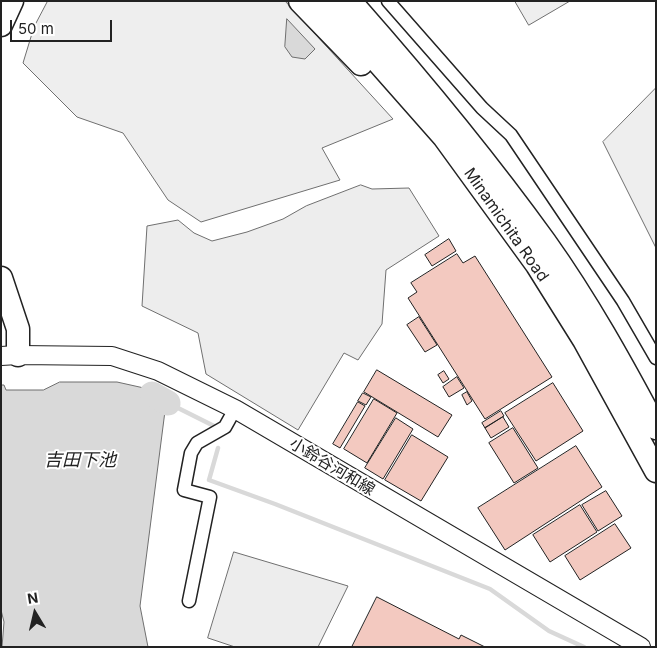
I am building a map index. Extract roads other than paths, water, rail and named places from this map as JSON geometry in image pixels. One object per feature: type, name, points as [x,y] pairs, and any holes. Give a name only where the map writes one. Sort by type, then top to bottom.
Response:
[{"type":"highway","points":[[1,25],[12,1]]},
{"type":"highway","points":[[300,1],[426,134],[444,137]]},
{"type":"highway","name":"Minamichita Road","points":[[324,1],[444,137],[537,265],[588,348],[656,471]]},
{"type":"highway","name":"Minamichita Road","points":[[350,1],[497,178],[546,244],[621,363],[656,428]]},
{"type":"highway","points":[[1,278],[18,329],[10,356]]},
{"type":"highway","points":[[1,321],[10,356]]},
{"type":"main road","name":"小鈴谷河和線","points":[[10,356],[112,356],[158,371],[236,409],[641,647]]},
{"type":"street","points":[[388,1],[482,108],[511,134],[623,301],[656,358]]},
{"type":"street","points":[[189,601],[210,497],[184,490],[191,452],[197,443],[225,427],[236,409]]},
{"type":"water","points":[[287,19],[315,49],[305,59],[292,57],[285,47]]},
{"type":"water","name":"吉田下池","points":[[60,382],[117,382],[153,390],[150,398],[165,411],[140,606],[148,647],[2,647],[4,622],[1,610],[1,385],[4,385],[6,390],[43,390]]},
{"type":"waterway","points":[[152,394],[168,403]]},
{"type":"waterway","points":[[168,403],[214,426]]},
{"type":"waterway","points":[[218,448],[209,480],[490,589],[549,631],[584,647]]}]
